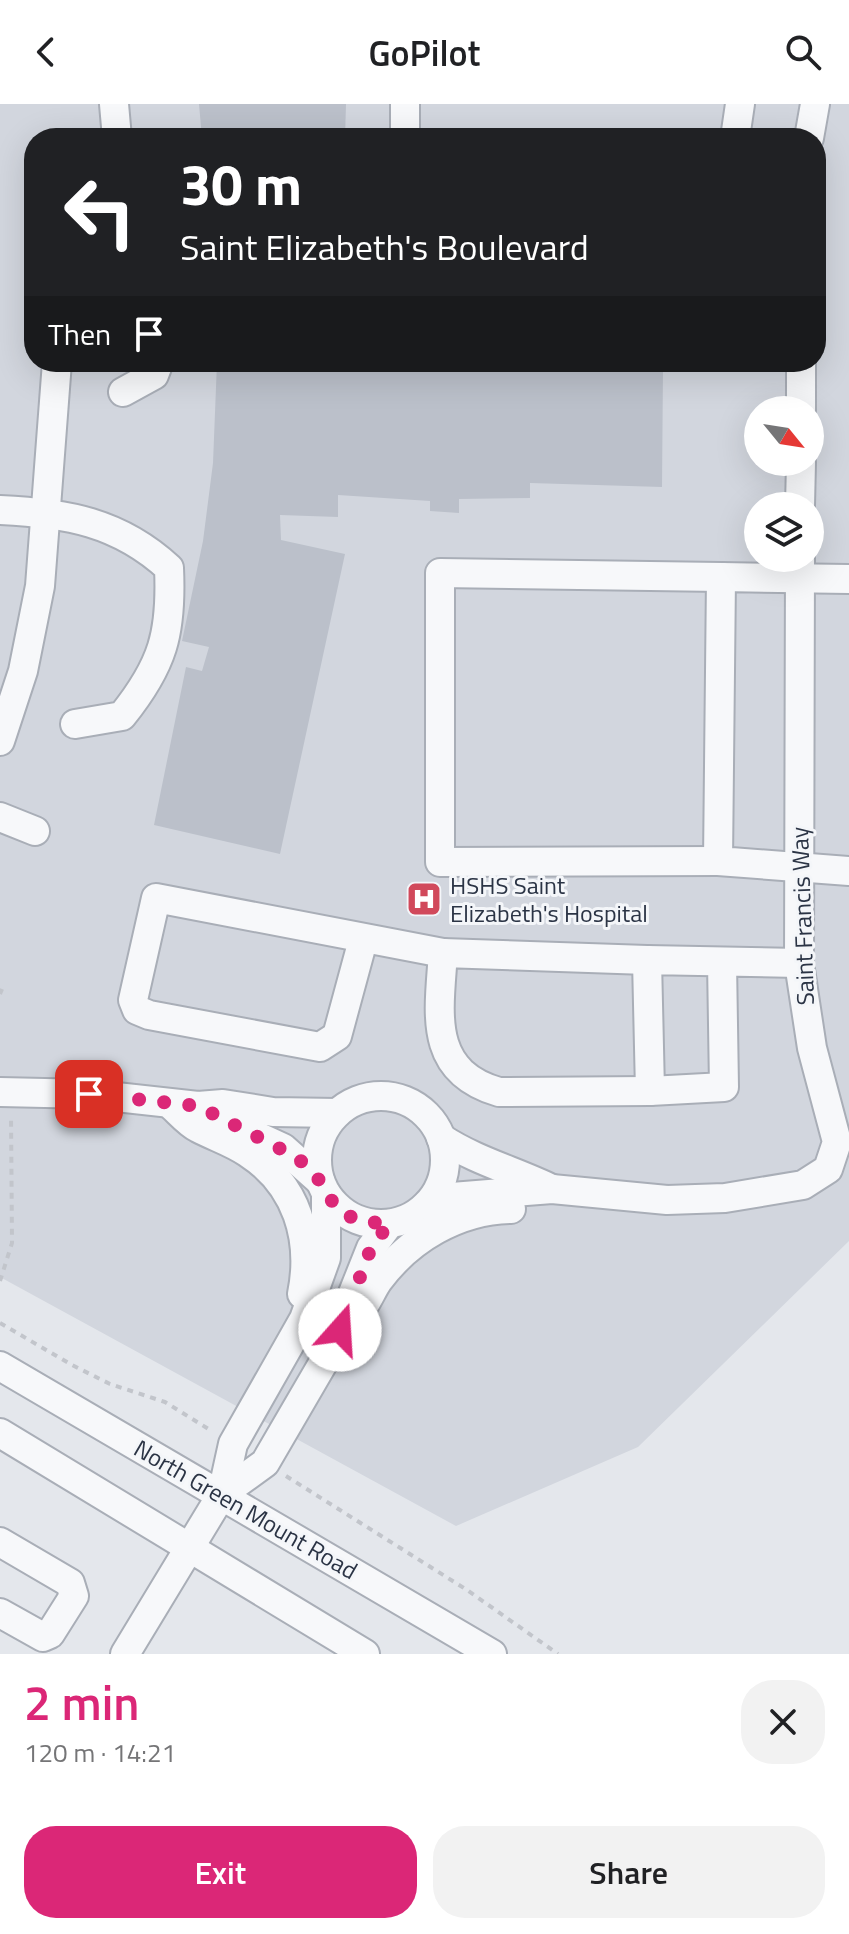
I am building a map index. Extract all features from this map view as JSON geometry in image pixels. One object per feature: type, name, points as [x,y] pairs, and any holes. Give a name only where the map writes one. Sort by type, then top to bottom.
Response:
[{"type":"street","points":[[114,104],[116,128]]},
{"type":"street","points":[[405,104],[405,128]]},
{"type":"street","points":[[736,128],[740,104]]},
{"type":"street","points":[[811,128],[815,104]]},
{"type":"street","points":[[0,741],[23,671],[40,586],[56,372]]},
{"type":"street","points":[[123,392],[155,372]]},
{"type":"street","points":[[801,372],[801,396]]},
{"type":"street","points":[[0,510],[44,512],[116,529],[146,546],[169,568],[171,610],[166,643],[148,684],[122,716],[75,724]]},
{"type":"street","points":[[765,572],[721,577],[440,573],[440,862],[718,861],[849,871]]},
{"type":"street","name":"Saint Francis Way","points":[[427,1205],[452,1197],[552,1189],[667,1200],[725,1198],[803,1185],[828,1169],[837,1142],[812,1048],[799,963],[800,572]]},
{"type":"street","points":[[818,572],[849,579]]},
{"type":"street","points":[[718,861],[721,577]]},
{"type":"street","points":[[0,817],[35,831]]},
{"type":"street","points":[[363,940],[337,1036],[320,1047],[149,1015],[137,1010],[133,1000],[156,898],[443,953],[799,963]]},
{"type":"street","points":[[443,953],[439,1018],[444,1050],[477,1086],[499,1092],[724,1087],[722,962]]},
{"type":"street","points":[[647,960],[650,1091]]},
{"type":"street","points":[[6,1092],[89,1094],[170,1104],[223,1104],[273,1112],[337,1113]]},
{"type":"street","points":[[125,1654],[222,1494],[233,1444],[304,1319],[326,1258],[323,1187],[317,1151],[321,1136],[337,1113],[361,1098],[389,1096],[403,1099],[426,1114],[441,1138],[445,1166],[442,1181],[427,1205],[416,1214],[389,1224],[360,1221],[347,1215],[323,1187],[283,1148],[198,1106]]},
{"type":"street","points":[[170,1104],[196,1127],[221,1137],[269,1168],[285,1188],[300,1217],[306,1248],[302,1293],[304,1319]]},
{"type":"street","name":"Saint Francis Way","points":[[441,1138],[490,1164],[520,1173],[552,1189]]},
{"type":"street","name":"Saint Francis Way","points":[[340,1330],[363,1308],[398,1258],[422,1238],[475,1214],[502,1209],[555,1209],[591,1194]]},
{"type":"street","points":[[222,1494],[265,1463],[340,1330],[371,1248],[389,1224]]},
{"type":"street","name":"North Green Mount Road","points":[[0,1366],[492,1654]]},
{"type":"street","points":[[0,1433],[365,1654]]},
{"type":"street","points":[[0,1542],[70,1583],[74,1596],[50,1634],[43,1637],[0,1613]]},
{"type":"path","points":[[0,1281],[12,1243],[6,1092]]},
{"type":"shaded area","name":"HSHS Saint Elizabeth's Hospital","points":[[0,104],[849,104],[849,1241],[638,1447],[456,1526],[0,1277]]},
{"type":"building","points":[[199,104],[346,104],[345,128],[201,128]]},
{"type":"building","points":[[217,372],[663,372],[662,487],[530,483],[530,498],[459,499],[459,513],[430,511],[430,501],[338,495],[338,517],[280,515],[281,540],[345,554],[280,854],[154,825],[186,667],[202,671],[209,647],[182,641],[203,541],[213,463]]},
{"type":"place","name":"HSHS Saint Elizabeth's Hospital","points":[[424,899]]},
{"type":"route","points":[[89,1094],[198,1106],[263,1137],[298,1158],[320,1181],[335,1206],[347,1215],[374,1224],[389,1224],[371,1248],[340,1330]]}]
